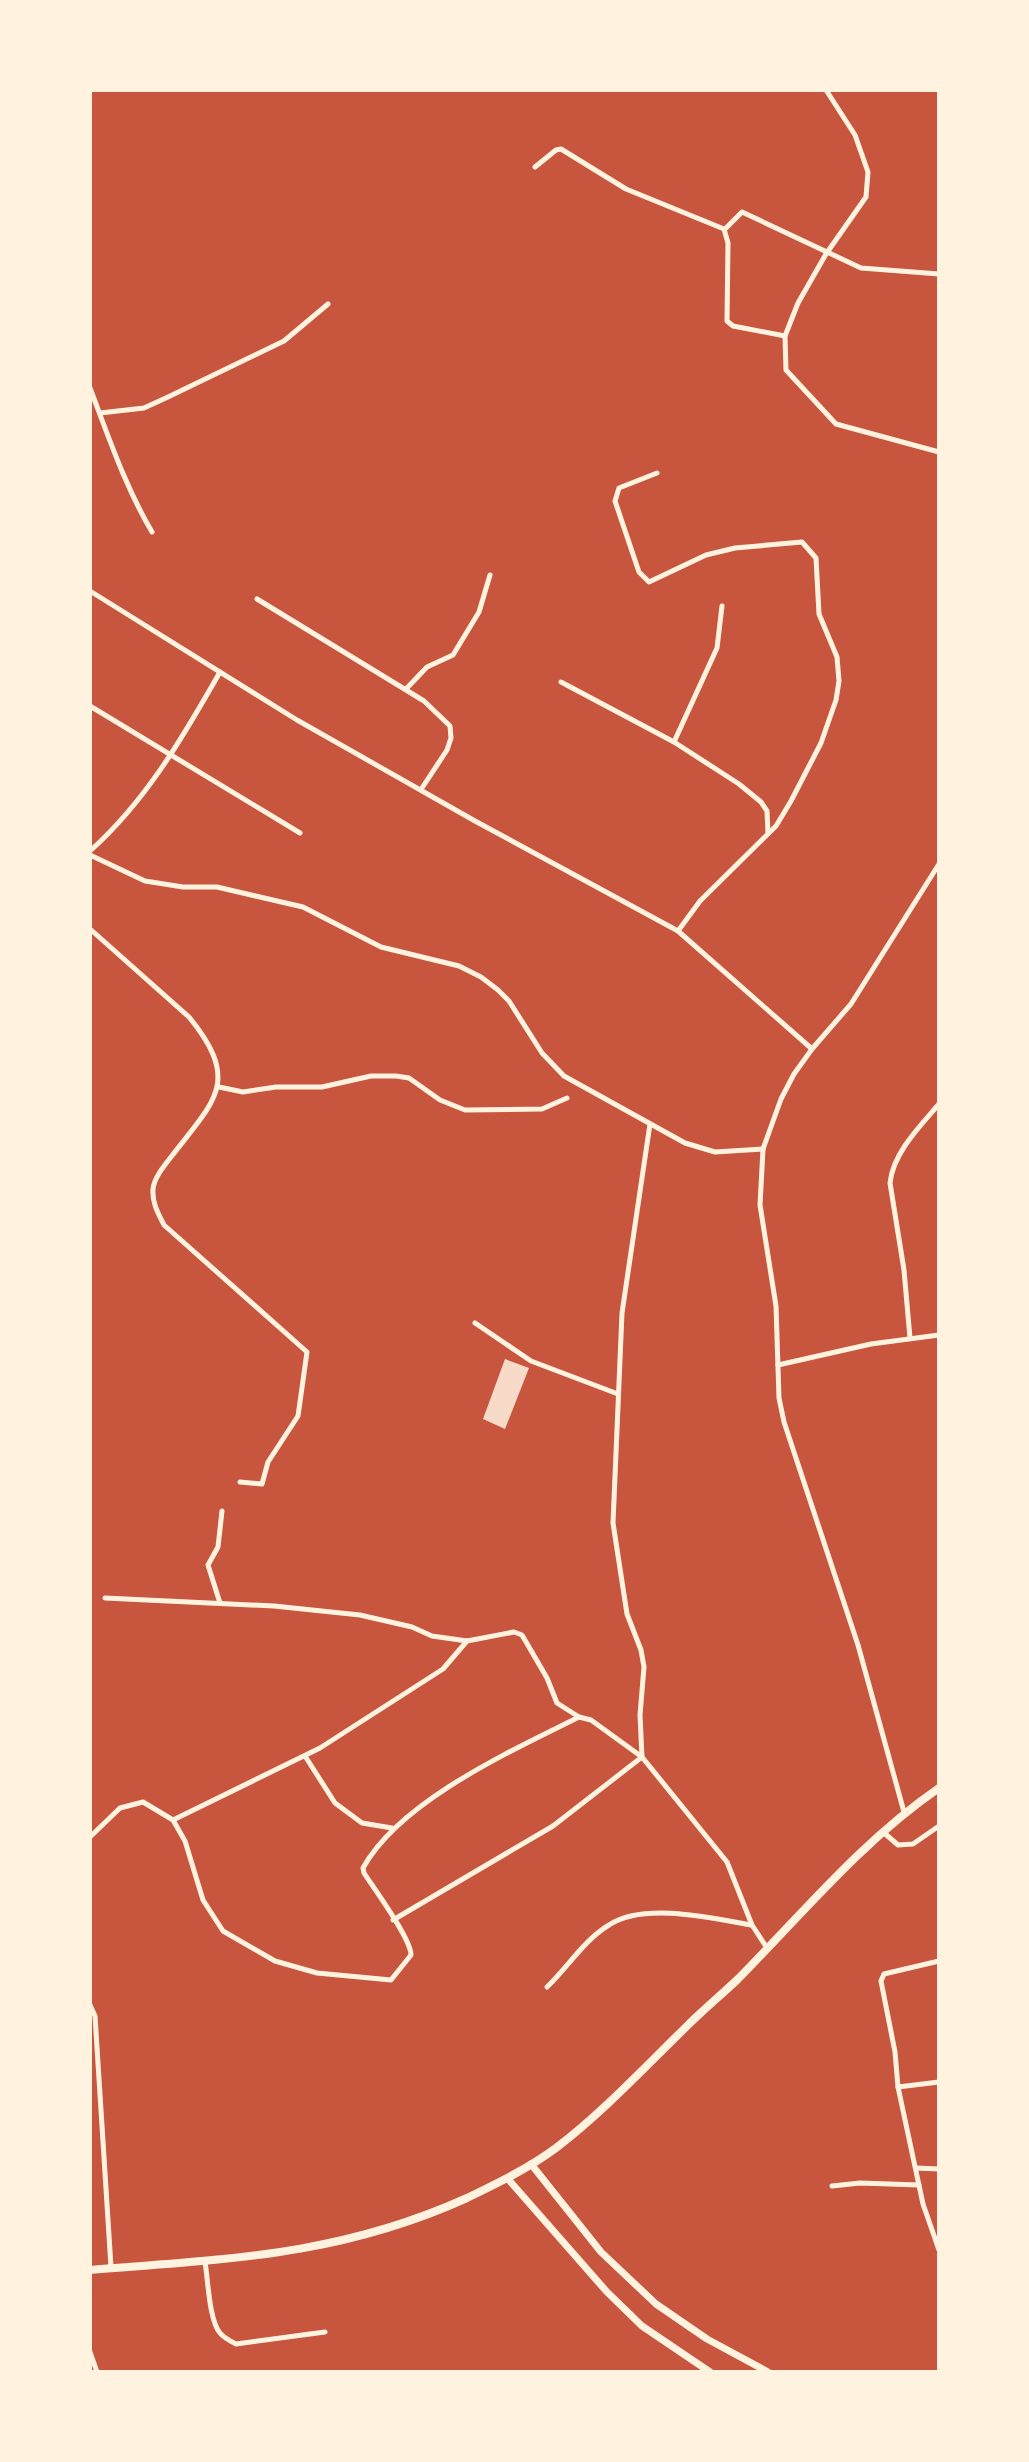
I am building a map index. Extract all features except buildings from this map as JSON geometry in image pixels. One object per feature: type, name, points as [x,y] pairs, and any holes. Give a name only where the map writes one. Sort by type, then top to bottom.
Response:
[{"type":"highway","points":[[90,2270],[290,2252],[350,2240],[433,2215],[508,2179],[556,2148],[611,2101],[767,1948],[823,1888],[904,1812],[939,1788]]},
{"type":"main road","points":[[531,2164],[601,2252],[656,2304],[707,2339],[768,2372]]},
{"type":"main road","points":[[508,2179],[607,2292],[642,2326],[710,2372]]},
{"type":"street","points":[[826,90],[855,135],[868,172],[866,197],[826,254],[798,303],[785,336],[786,370],[836,424],[939,452]]},
{"type":"street","points":[[535,167],[561,149],[626,189],[724,229]]},
{"type":"street","points":[[724,229],[742,212],[861,268],[939,274]]},
{"type":"street","points":[[724,229],[728,243],[727,321],[733,326],[785,336]]},
{"type":"street","points":[[100,413],[144,408],[168,397],[284,341],[328,304]]},
{"type":"street","points":[[90,388],[116,461],[152,532]]},
{"type":"street","points":[[657,473],[619,488],[615,501],[639,572],[649,582],[706,555],[735,548],[802,542],[816,558],[819,614],[837,657],[839,681],[821,743],[791,801],[768,835],[700,901],[678,931]]},
{"type":"street","points":[[406,689],[427,667],[453,655],[479,612],[490,575]]},
{"type":"street","points":[[90,591],[297,720],[678,931],[812,1049]]},
{"type":"street","points":[[257,599],[406,689],[424,701],[450,726],[451,738],[447,750],[422,789]]},
{"type":"street","points":[[674,742],[717,648],[722,606]]},
{"type":"street","points":[[220,672],[171,757],[120,824],[90,853],[145,881],[183,887],[217,887],[303,907],[381,947],[459,966],[481,977],[503,995],[542,1053],[564,1076],[685,1143],[715,1152],[763,1149]]},
{"type":"street","points":[[561,682],[674,742],[739,784],[767,811],[768,835]]},
{"type":"street","points":[[90,706],[300,833]]},
{"type":"street","points":[[904,1812],[858,1645],[788,1441],[779,1398],[776,1306],[760,1205],[763,1149],[781,1099],[812,1049],[851,1004],[939,864]]},
{"type":"street","points":[[90,929],[180,1008],[201,1032],[217,1063],[219,1087],[213,1102],[153,1185],[154,1203],[164,1225],[307,1352],[298,1416],[268,1462],[262,1484],[240,1482]]},
{"type":"street","points":[[219,1087],[243,1092],[276,1087],[322,1087],[371,1076],[396,1076],[409,1078],[440,1100],[465,1110],[542,1109],[567,1098]]},
{"type":"street","points":[[910,1338],[891,1173],[939,1104]]},
{"type":"street","points":[[642,1757],[640,1715],[644,1667],[627,1614],[613,1523],[622,1313],[650,1124]]},
{"type":"street","points":[[475,1323],[531,1361],[618,1394]]},
{"type":"street","points":[[778,1365],[939,1335]]},
{"type":"street","points":[[220,1603],[208,1565],[218,1547],[222,1511]]},
{"type":"street","points":[[105,1598],[220,1603],[360,1615],[412,1627],[432,1636],[467,1641],[514,1632],[522,1635],[547,1678],[557,1703],[579,1717],[591,1720],[642,1757],[727,1862],[752,1925],[767,1948]]},
{"type":"street","points":[[173,1820],[344,1734],[443,1669],[467,1641]]},
{"type":"street","points":[[90,1837],[120,1808],[143,1802],[173,1820],[185,1841],[203,1900],[223,1931],[275,1961],[317,1973],[391,1980],[411,1955],[411,1950],[363,1868],[392,1828],[457,1781],[579,1717]]},
{"type":"street","points":[[305,1756],[335,1803],[362,1823],[392,1828]]},
{"type":"street","points":[[393,1920],[553,1826],[642,1757]]},
{"type":"street","points":[[883,1831],[898,1845],[913,1844],[939,1826]]},
{"type":"street","points":[[547,1987],[589,1940],[610,1924],[634,1915],[689,1915],[752,1925]]},
{"type":"street","points":[[939,1961],[893,1970],[884,1974],[881,1981],[895,2052],[898,2087],[919,2185],[939,2250]]},
{"type":"street","points":[[90,2005],[95,2016],[102,2095],[111,2268]]},
{"type":"street","points":[[898,2087],[939,2082]]},
{"type":"street","points":[[916,2168],[939,2169]]},
{"type":"street","points":[[832,2186],[860,2183],[919,2185]]},
{"type":"street","points":[[205,2261],[214,2321],[218,2331],[228,2340],[236,2344],[325,2332]]},
{"type":"street","points":[[90,2352],[97,2372]]}]
